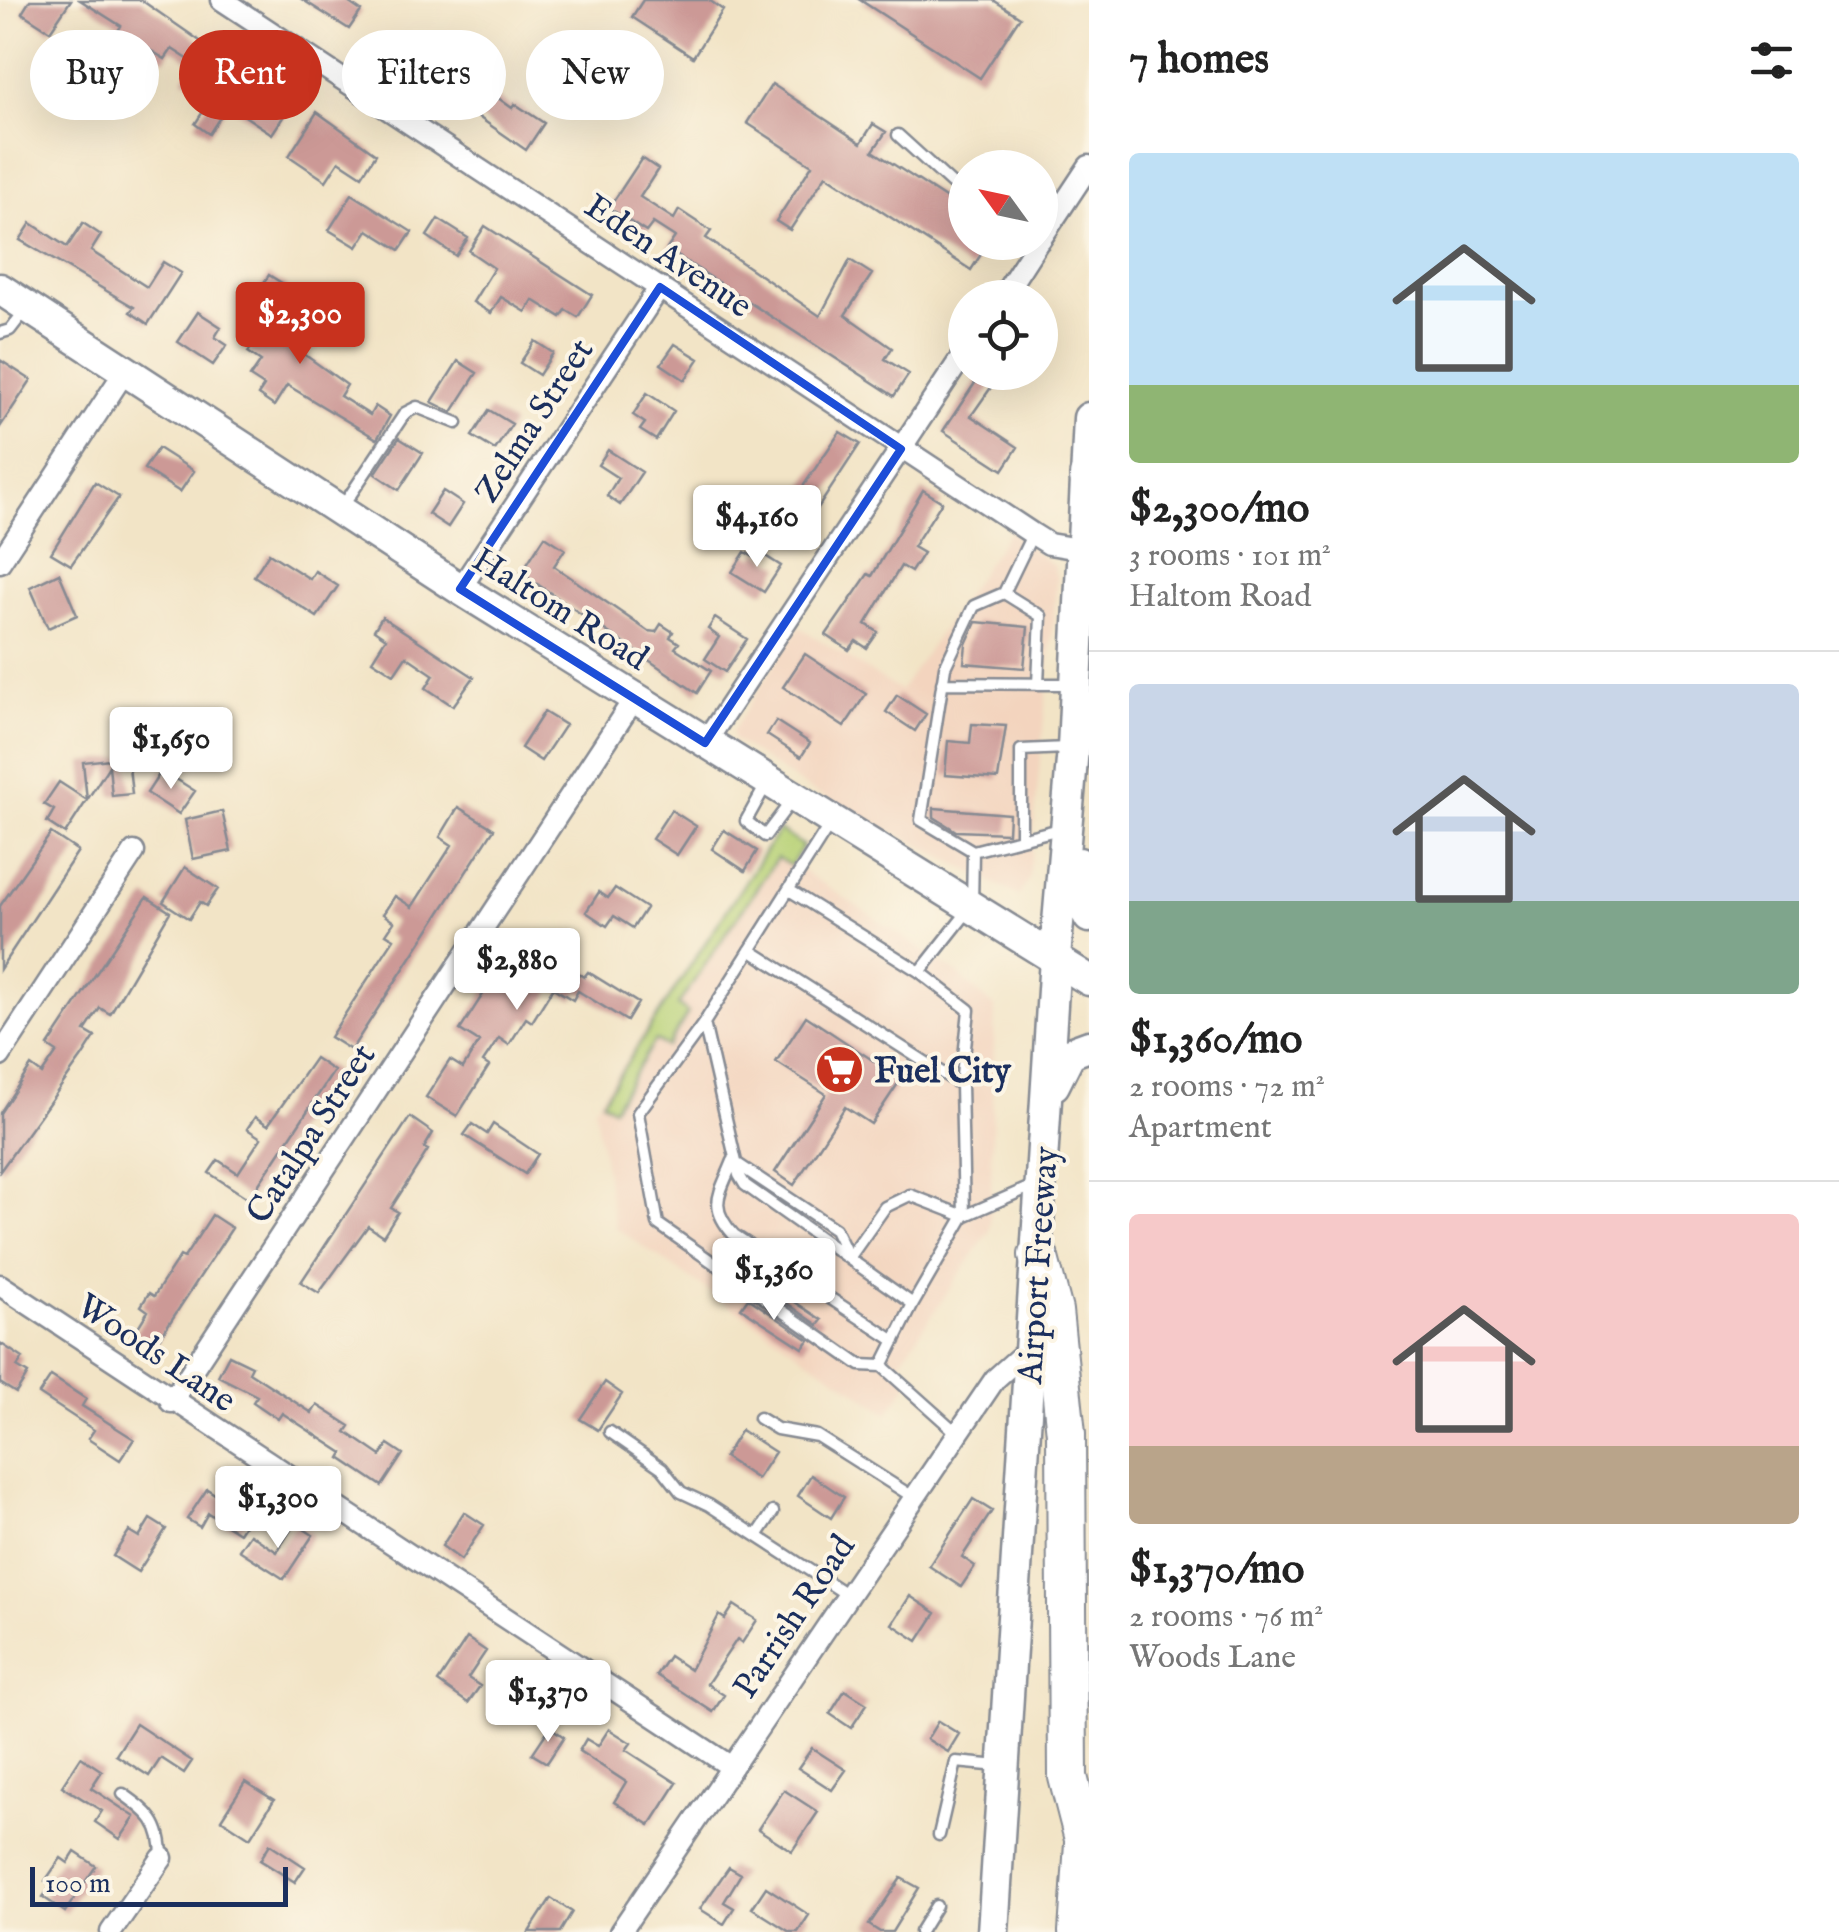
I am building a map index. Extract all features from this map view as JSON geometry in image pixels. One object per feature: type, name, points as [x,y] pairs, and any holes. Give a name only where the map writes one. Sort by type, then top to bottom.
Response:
[{"type":"highway","points":[[1038,1255],[1053,1311],[1066,1434],[1068,1777],[1084,1840]]},
{"type":"highway","points":[[1078,1932],[1089,1751]]},
{"type":"main road","name":"Haltom Road","points":[[0,289],[460,589],[1089,980]]},
{"type":"main road","name":"Airport Freeway","points":[[994,1932],[1055,958],[1073,748],[1089,418]]},
{"type":"main road","points":[[1068,827],[1080,856],[1078,887],[1089,917]]},
{"type":"main road","points":[[1047,1112],[1064,1062],[1078,1048],[1089,1046]]},
{"type":"street","name":"Eden Avenue","points":[[222,0],[1033,534],[1049,544],[1085,550]]},
{"type":"street","points":[[1058,211],[1089,166]]},
{"type":"street","name":"Zelma Street","points":[[460,589],[660,287]]},
{"type":"street","points":[[0,562],[125,371]]},
{"type":"street","points":[[704,743],[948,378]]},
{"type":"street","name":"Catalpa Street","points":[[171,1402],[634,698]]},
{"type":"street","points":[[0,1056],[134,852]]},
{"type":"street","name":"Woods Lane","points":[[0,1285],[171,1402],[730,1766]]},
{"type":"street","name":"Parrish Road","points":[[620,1932],[957,1433],[995,1379],[1032,1346]]},
{"type":"street","points":[[111,1932],[162,1858]]},
{"type":"lane","points":[[898,135],[948,181]]},
{"type":"lane","points":[[1058,198],[1066,201]]},
{"type":"lane","points":[[0,334],[10,330],[28,307]]},
{"type":"lane","points":[[340,511],[405,413],[417,407],[457,422]]},
{"type":"lane","points":[[1033,534],[1004,593],[974,606],[945,667],[921,820],[973,851],[1068,827]]},
{"type":"lane","points":[[1004,593],[1041,616],[1038,684]]},
{"type":"lane","points":[[942,683],[1077,684]]},
{"type":"lane","points":[[1021,839],[1021,750],[1073,748]]},
{"type":"lane","points":[[831,823],[704,1024],[638,1112],[658,1224],[860,1365],[882,1366],[957,1433]]},
{"type":"lane","points":[[920,972],[972,906],[973,851]]},
{"type":"lane","points":[[789,890],[920,972],[969,1010],[961,1085],[964,1216],[882,1366]]},
{"type":"lane","points":[[750,950],[961,1085]]},
{"type":"lane","points":[[704,1024],[733,1161],[745,1185],[914,1304]]},
{"type":"lane","points":[[733,1161],[716,1206],[726,1227],[894,1341]]},
{"type":"lane","points":[[849,1258],[885,1207],[910,1195],[964,1216],[1043,1181]]},
{"type":"lane","points":[[759,1418],[777,1429],[818,1436],[913,1497]]},
{"type":"lane","points":[[610,1432],[662,1468],[681,1492],[846,1594]]},
{"type":"lane","points":[[757,1536],[772,1512]]},
{"type":"lane","points":[[939,1835],[956,1762],[1004,1767]]},
{"type":"lane","points":[[123,1794],[152,1814],[162,1833],[162,1858]]},
{"type":"lane","points":[[920,1932],[936,1906]]},
{"type":"highlighted area","points":[[660,287],[901,449],[705,743],[460,589]]},
{"type":"shaded area","points":[[1009,531],[1054,566],[1057,579],[1029,879],[1019,896],[807,788],[734,740],[732,732],[799,627],[900,691]]},
{"type":"shaded area","points":[[768,847],[957,973],[995,1008],[990,1230],[898,1365],[913,1376],[888,1413],[616,1228],[594,1108]]},
{"type":"green space","points":[[779,830],[803,846],[791,866],[777,858],[678,1005],[688,1013],[667,1047],[655,1040],[613,1108],[602,1101]]},
{"type":"building","points":[[30,0],[71,0],[51,30],[22,13]]},
{"type":"building","points":[[80,0],[141,0],[184,30],[179,30],[179,53],[172,49],[165,59],[159,55],[159,30],[119,30],[121,26]]},
{"type":"building","points":[[303,0],[345,0],[361,11],[349,29]]},
{"type":"building","points":[[643,0],[709,0],[723,10],[693,57],[664,38],[664,30],[652,30],[632,17]]},
{"type":"building","points":[[860,0],[993,0],[1020,17],[980,78]]},
{"type":"building","points":[[772,84],[861,143],[873,124],[886,132],[873,151],[948,200],[948,255],[826,175],[790,230],[776,221],[812,165],[747,123]]},
{"type":"building","points":[[506,104],[512,108],[515,104],[526,111],[526,120],[544,123],[526,150],[483,120],[506,120]]},
{"type":"building","points":[[322,116],[376,154],[362,176],[339,161],[326,181],[289,156],[312,120],[322,120]]},
{"type":"building","points":[[198,120],[218,120],[209,134],[195,124]]},
{"type":"building","points":[[251,120],[281,120],[272,134]]},
{"type":"building","points":[[642,158],[658,169],[640,197],[674,219],[679,210],[711,231],[706,238],[820,316],[850,260],[872,274],[845,315],[892,348],[885,359],[909,374],[894,396],[667,249],[675,237],[653,223],[646,232],[609,208]]},
{"type":"building","points":[[352,194],[412,232],[400,250],[368,230],[357,247],[329,230]]},
{"type":"building","points":[[438,219],[468,238],[456,256],[427,236]]},
{"type":"building","points":[[31,223],[67,247],[83,223],[101,235],[91,251],[147,287],[163,262],[181,273],[148,324],[130,312],[134,307],[20,240]]},
{"type":"building","points":[[485,226],[592,295],[578,317],[566,310],[561,317],[533,300],[526,312],[501,297],[491,313],[473,302],[494,268],[469,251]]},
{"type":"building","points":[[956,260],[977,260],[971,270]]},
{"type":"building","points":[[269,275],[288,287],[278,303],[295,314],[280,337],[347,385],[340,396],[370,415],[375,406],[390,416],[377,439],[287,385],[274,406],[258,395],[264,386],[250,377],[261,361],[248,352],[273,316],[251,302]]},
{"type":"building","points":[[198,312],[221,327],[215,337],[227,345],[213,365],[178,342]]},
{"type":"building","points":[[535,341],[553,353],[539,375],[520,363]]},
{"type":"building","points":[[675,344],[699,359],[685,380],[661,364]]},
{"type":"building","points":[[0,360],[31,380],[0,427]]},
{"type":"building","points":[[458,361],[477,373],[452,412],[432,402]]},
{"type":"building","points":[[970,390],[989,390],[971,416],[1018,447],[1003,470],[943,431]]},
{"type":"building","points":[[647,393],[674,411],[656,440],[640,430],[645,423],[633,415]]},
{"type":"building","points":[[489,410],[512,424],[495,450],[472,436]]},
{"type":"building","points":[[840,432],[860,444],[812,517],[791,504]]},
{"type":"building","points":[[399,438],[423,453],[399,490],[375,474]]},
{"type":"building","points":[[158,448],[194,471],[180,492],[144,469]]},
{"type":"building","points":[[608,450],[642,472],[620,505],[607,496],[618,478],[598,465]]},
{"type":"building","points":[[95,482],[119,497],[71,565],[51,553]]},
{"type":"building","points":[[923,490],[942,502],[913,547],[923,553],[911,572],[901,566],[866,624],[878,632],[867,648],[856,641],[849,650],[826,635],[868,574],[872,576]]},
{"type":"building","points":[[443,491],[463,504],[448,527],[428,514]]},
{"type":"building","points":[[545,536],[565,549],[554,566],[648,631],[656,632],[661,624],[673,632],[670,637],[679,643],[675,648],[711,671],[697,693],[521,573]]},
{"type":"building","points":[[745,552],[755,558],[759,552],[781,566],[764,592],[732,572]]},
{"type":"building","points":[[269,553],[310,579],[315,571],[338,586],[317,617],[254,576]]},
{"type":"building","points":[[59,573],[77,615],[48,628],[30,587]]},
{"type":"building","points":[[382,617],[474,677],[453,706],[426,688],[434,675],[406,656],[394,674],[372,660],[386,638],[374,630]]},
{"type":"building","points":[[715,618],[747,639],[725,672],[705,659],[719,637],[708,629]]},
{"type":"building","points":[[976,622],[1028,627],[1024,668],[964,663],[966,644]]},
{"type":"building","points":[[805,654],[866,694],[844,727],[783,687]]},
{"type":"building","points":[[897,695],[926,714],[915,731],[886,712]]},
{"type":"building","points":[[544,712],[565,725],[541,761],[521,748]]},
{"type":"building","points":[[776,721],[810,743],[801,757],[767,735]]},
{"type":"building","points":[[972,724],[1006,726],[998,779],[945,775],[948,741],[970,743]]},
{"type":"building","points":[[128,757],[132,794],[112,796],[109,766],[87,800],[83,762]]},
{"type":"building","points":[[162,770],[195,791],[179,814],[147,793]]},
{"type":"building","points":[[59,782],[87,800],[65,834],[47,822],[54,810],[44,804]]},
{"type":"building","points":[[458,807],[494,829],[351,1050],[330,1037],[394,939],[386,934],[394,922],[383,914],[395,896],[412,907],[452,845],[440,837]]},
{"type":"building","points":[[934,808],[1009,814],[1008,833],[956,831],[934,817]]},
{"type":"building","points":[[671,810],[696,826],[677,855],[652,839]]},
{"type":"building","points":[[222,811],[231,851],[193,859],[185,820]]},
{"type":"building","points":[[724,830],[757,851],[745,871],[712,849]]},
{"type":"building","points":[[51,833],[78,851],[0,969],[0,906]]},
{"type":"building","points":[[185,867],[218,889],[206,906],[200,902],[189,919],[163,902]]},
{"type":"building","points":[[615,888],[646,908],[633,928],[614,916],[607,926],[586,912],[599,892],[608,898]]},
{"type":"building","points":[[147,897],[170,912],[110,1014],[100,1008],[85,1031],[95,1037],[82,1057],[0,1171],[0,1113],[31,1066],[42,1074],[57,1052],[48,1046]]},
{"type":"building","points":[[520,937],[584,977],[588,972],[638,1003],[627,1021],[578,991],[573,1000],[553,988],[532,1022],[526,1018],[509,1045],[499,1038],[483,1062],[489,1066],[457,1116],[426,1097],[450,1060],[463,1068],[479,1042],[460,1030]]},
{"type":"building","name":"Fuel City","points":[[806,1016],[901,1079],[871,1124],[845,1107],[794,1185],[775,1172],[826,1094],[776,1062]]},
{"type":"building","points":[[315,1058],[334,1071],[249,1199],[209,1173],[218,1160],[238,1173],[261,1138],[247,1129],[255,1117],[268,1125]]},
{"type":"building","points":[[410,1117],[433,1133],[424,1148],[428,1150],[391,1208],[398,1212],[383,1236],[368,1226],[319,1293],[301,1282]]},
{"type":"building","points":[[472,1124],[487,1134],[493,1124],[538,1154],[525,1174],[464,1135]]},
{"type":"building","points":[[212,1215],[232,1228],[155,1345],[135,1332],[148,1311],[141,1306],[149,1293],[154,1296],[180,1256],[184,1258]]},
{"type":"building","points":[[733,1261],[822,1320],[818,1325],[731,1264]]},
{"type":"building","points":[[748,1298],[809,1340],[803,1348],[741,1308]]},
{"type":"building","points":[[0,1343],[23,1358],[17,1367],[28,1374],[16,1393],[0,1383]]},
{"type":"building","points":[[229,1355],[252,1366],[249,1372],[312,1413],[317,1405],[350,1426],[346,1432],[381,1456],[388,1444],[403,1454],[382,1486],[340,1458],[343,1453],[282,1413],[278,1419],[253,1402],[257,1396],[218,1376]]},
{"type":"building","points":[[51,1376],[86,1399],[82,1406],[134,1439],[120,1460],[88,1439],[94,1430],[39,1394]]},
{"type":"building","points":[[605,1382],[622,1394],[598,1430],[580,1419]]},
{"type":"building","points":[[741,1430],[775,1452],[757,1479],[724,1457]]},
{"type":"building","points":[[811,1475],[844,1497],[831,1518],[798,1496]]},
{"type":"building","points":[[229,1486],[257,1504],[239,1533],[208,1513],[200,1527],[187,1519],[207,1489],[221,1498]]},
{"type":"building","points":[[973,1499],[992,1511],[962,1557],[975,1566],[961,1587],[929,1566]]},
{"type":"building","points":[[464,1512],[484,1525],[461,1560],[442,1546]]},
{"type":"building","points":[[150,1519],[166,1529],[138,1572],[113,1556],[129,1531],[139,1537]]},
{"type":"building","points":[[295,1523],[313,1535],[284,1579],[239,1550],[250,1534],[277,1552]]},
{"type":"building","points":[[910,1596],[936,1613],[918,1641],[892,1624]]},
{"type":"building","points":[[734,1605],[757,1620],[742,1643],[737,1639],[707,1684],[724,1695],[713,1712],[656,1675],[669,1656],[690,1670],[719,1615],[725,1619]]},
{"type":"building","points":[[467,1638],[486,1651],[468,1678],[480,1686],[468,1703],[438,1682]]},
{"type":"building","points":[[552,1679],[571,1692],[555,1717],[535,1704]]},
{"type":"building","points":[[845,1690],[867,1704],[851,1728],[830,1714]]},
{"type":"building","points":[[938,1721],[959,1734],[948,1752],[927,1739]]},
{"type":"building","points":[[136,1724],[192,1761],[184,1773],[161,1758],[149,1776],[116,1755]]},
{"type":"building","points":[[550,1727],[564,1737],[547,1763],[532,1754]]},
{"type":"building","points":[[609,1729],[631,1743],[626,1750],[677,1783],[650,1825],[614,1802],[626,1782],[579,1751],[586,1739],[598,1746]]},
{"type":"building","points":[[812,1748],[846,1770],[832,1790],[798,1768]]},
{"type":"building","points":[[81,1757],[102,1771],[91,1788],[135,1817],[120,1839],[95,1822],[102,1811],[62,1786]]},
{"type":"building","points":[[245,1782],[274,1800],[250,1838],[221,1819]]},
{"type":"building","points":[[784,1790],[818,1812],[792,1851],[758,1829]]},
{"type":"building","points":[[270,1844],[305,1867],[295,1882],[260,1860]]},
{"type":"building","points":[[75,1852],[96,1866],[65,1912],[43,1897],[51,1886],[45,1881],[61,1858],[68,1863]]},
{"type":"building","points":[[729,1867],[741,1874],[724,1902],[734,1908],[724,1924],[700,1909]]},
{"type":"building","points":[[901,1878],[919,1888],[892,1932],[880,1932],[869,1925]]},
{"type":"building","points":[[766,1887],[809,1915],[798,1932],[790,1932],[752,1908]]},
{"type":"building","points":[[551,1898],[572,1912],[560,1932],[529,1932]]},
{"type":"place","name":"Fuel City","points":[[839,1070]]}]
